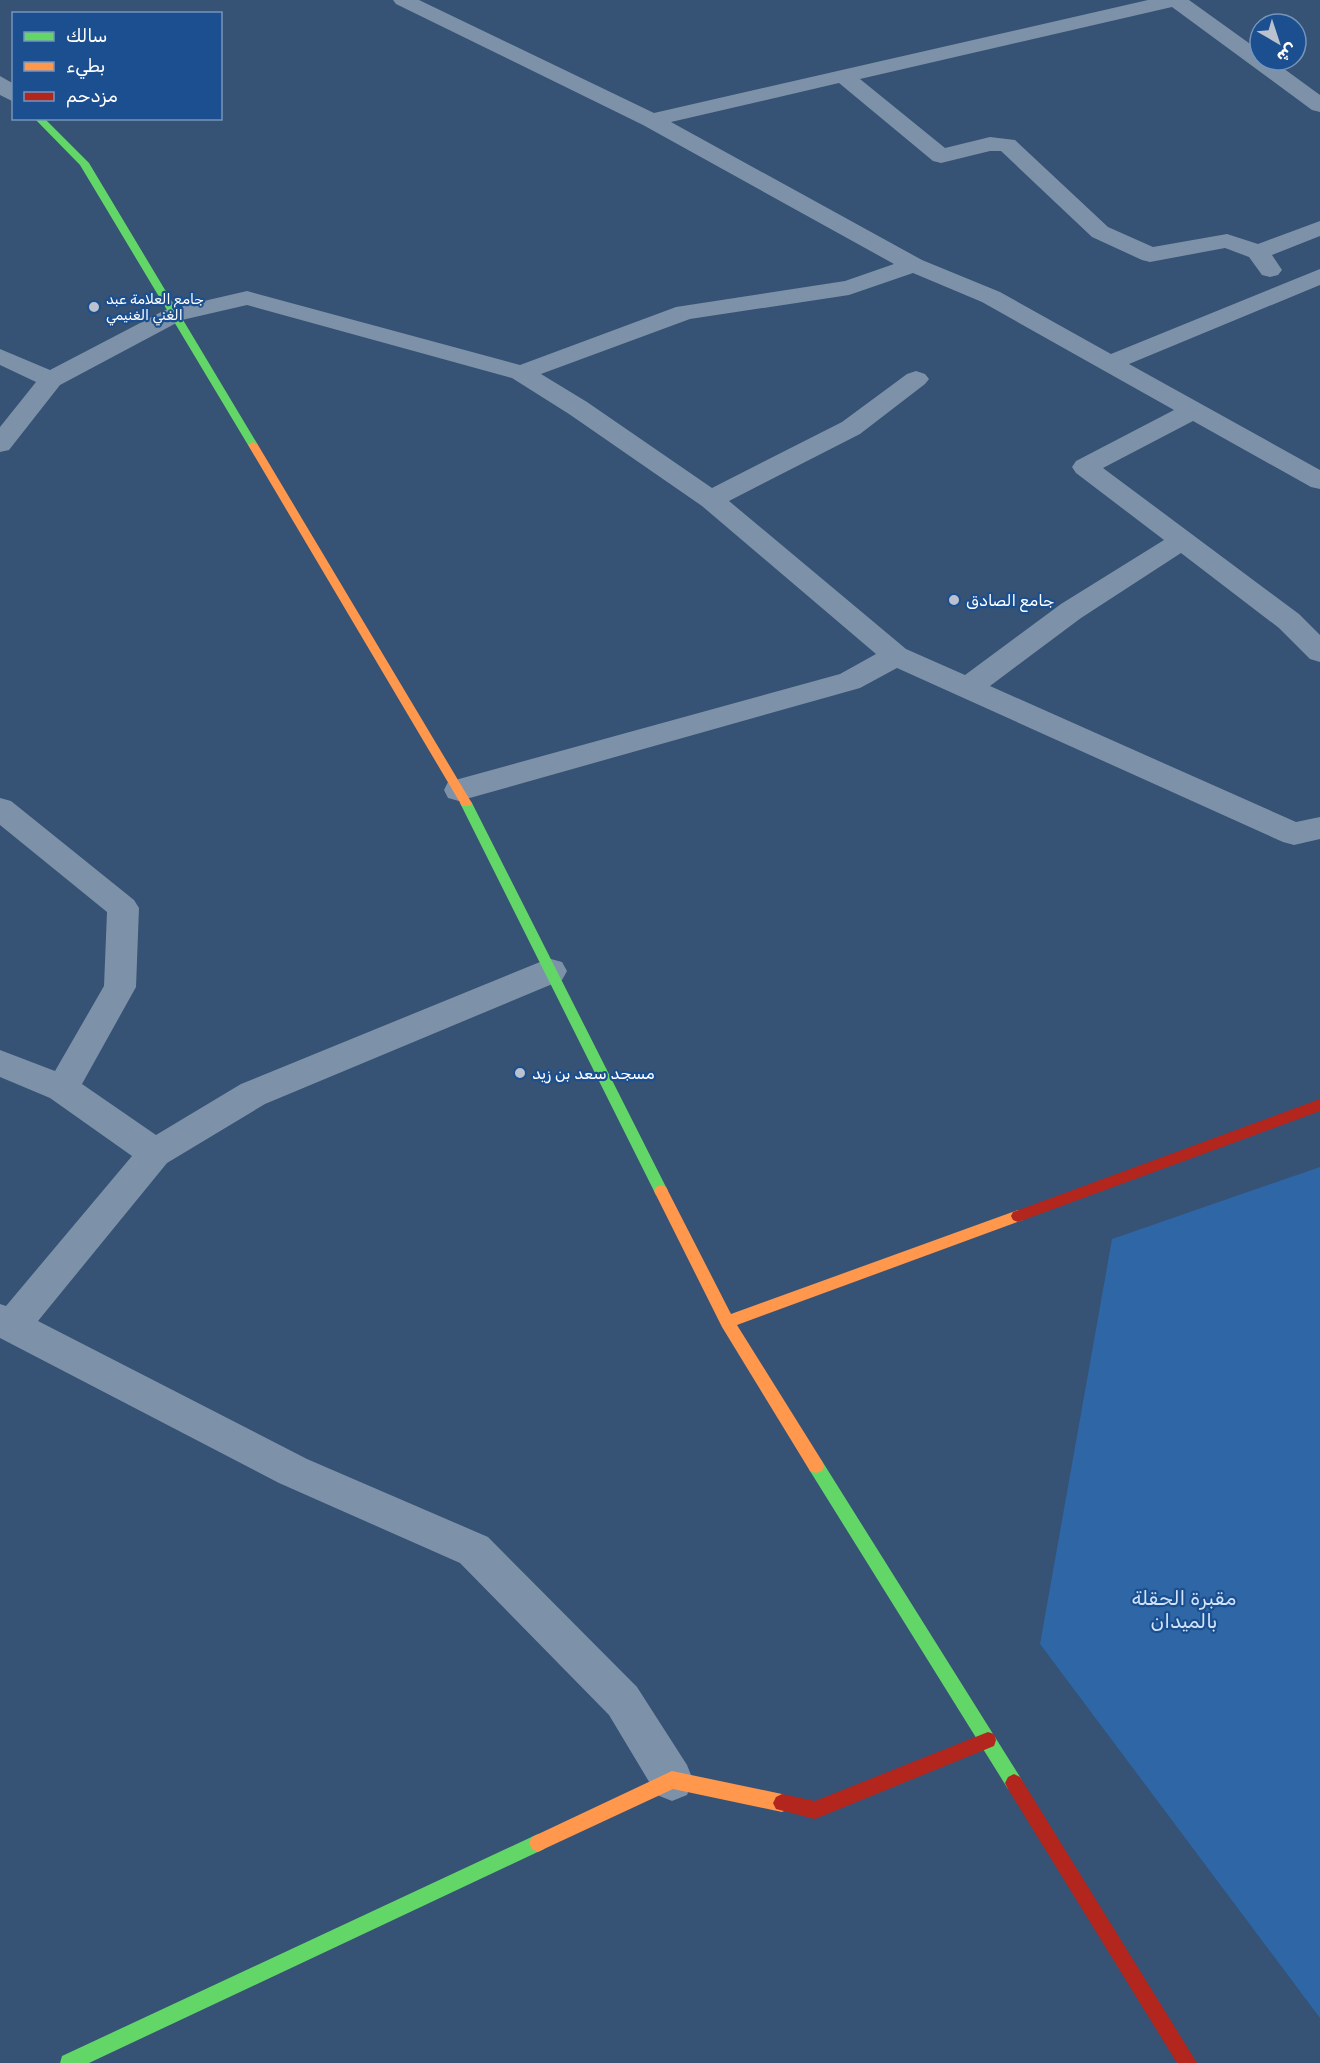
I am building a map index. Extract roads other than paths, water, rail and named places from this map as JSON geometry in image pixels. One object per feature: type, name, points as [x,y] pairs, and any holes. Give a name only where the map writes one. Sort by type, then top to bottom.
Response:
[{"type":"street","points":[[403,0],[651,120],[914,265],[991,297],[1320,481]]},
{"type":"street","points":[[651,120],[1176,0],[1320,105]]},
{"type":"street","points":[[843,76],[941,156],[990,144],[1007,146],[1100,232],[1150,255],[1227,241],[1258,252],[1284,291]]},
{"type":"street","points":[[0,83],[12,94]]},
{"type":"street","points":[[40,120],[84,163],[459,790],[727,1322],[1188,2063]]},
{"type":"street","points":[[1258,252],[1320,228]]},
{"type":"street","points":[[521,373],[685,312],[849,288],[914,265]]},
{"type":"street","points":[[1110,363],[1320,276]]},
{"type":"street","points":[[0,444],[51,380],[174,315],[246,298],[521,373],[578,408],[711,500],[896,656],[1294,834],[1320,828]]},
{"type":"street","points":[[0,356],[51,380]]},
{"type":"street","points":[[711,500],[851,428],[916,379]]},
{"type":"street","points":[[1194,410],[1085,467],[1289,621],[1320,652]]},
{"type":"street","points":[[968,688],[1071,611],[1183,540]]},
{"type":"street","points":[[459,790],[850,681],[896,656]]},
{"type":"street","points":[[0,809],[123,908],[120,987],[62,1088]]},
{"type":"street","points":[[551,971],[253,1094],[155,1154],[6,1323],[293,1471],[474,1550],[623,1701],[672,1780]]},
{"type":"street","points":[[0,1063],[62,1088],[155,1154]]},
{"type":"street","points":[[727,1322],[1320,1105]]},
{"type":"street","points":[[69,2063],[672,1780],[815,1810],[987,1740]]},
{"type":"place","name":"جامع العلامة عبد الغني الغنيمي","points":[[94,307]]},
{"type":"place","name":"جامع الصادق","points":[[954,600]]},
{"type":"place","name":"مسجد سعد بن زيد","points":[[520,1073]]},
{"type":"park label","name":"مقبرة الحقلة بالميدان","points":[[1184,1610]]}]
